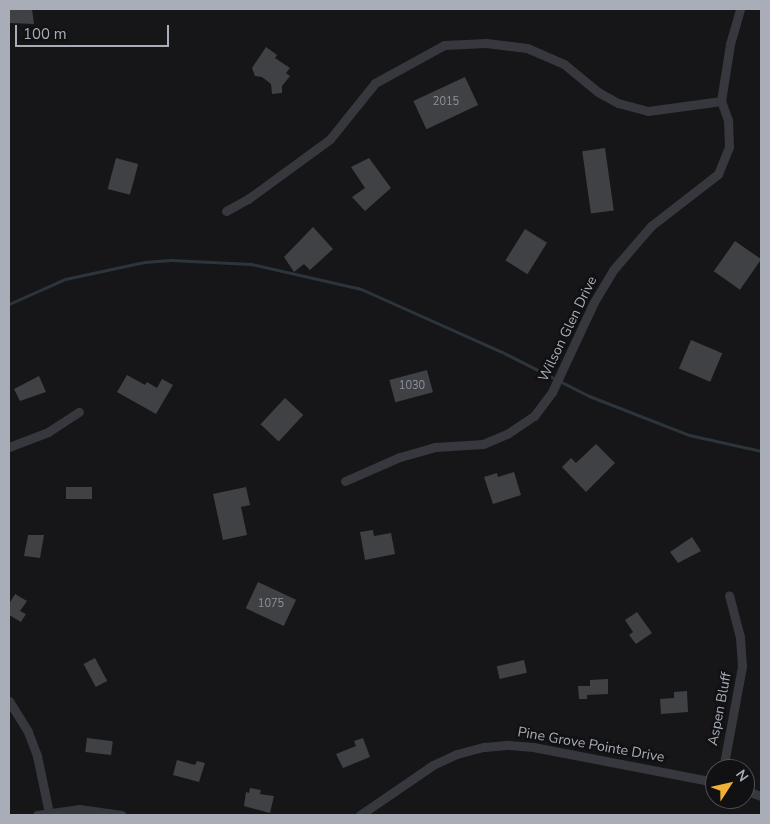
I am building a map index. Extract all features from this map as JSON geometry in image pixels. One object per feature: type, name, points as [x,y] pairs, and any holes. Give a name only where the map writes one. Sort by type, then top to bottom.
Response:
[{"type":"street","name":"Wilson Glen Drive","points":[[345,481],[400,457],[435,447],[483,444],[507,434],[534,416],[552,392],[594,302],[613,270],[650,226],[718,174],[729,147],[728,120],[721,101],[724,72],[740,9]]},
{"type":"street","points":[[226,211],[248,199],[330,139],[375,83],[444,45],[486,43],[527,48],[564,64],[598,92],[618,103],[648,111],[721,101]]},
{"type":"street","points":[[9,447],[48,432],[79,412]]},
{"type":"street","name":"Aspen Bluff","points":[[725,759],[742,666],[740,637],[729,594]]},
{"type":"street","points":[[9,701],[28,732],[37,756],[49,813]]},
{"type":"street","name":"Pine Grove Pointe Drive","points":[[360,815],[434,765],[457,754],[484,747],[509,745],[533,747],[705,780]]},
{"type":"street","points":[[37,815],[79,809],[122,815]]},
{"type":"building","points":[[9,9],[32,9],[34,24],[9,23]]},
{"type":"building","points":[[266,47],[277,55],[275,58],[290,68],[286,73],[290,76],[282,86],[282,93],[272,94],[271,84],[262,77],[255,76],[252,68]]},
{"type":"building","points":[[465,77],[478,105],[426,129],[413,101]]},
{"type":"building","points":[[605,148],[614,210],[591,214],[582,151]]},
{"type":"building","points":[[116,158],[138,164],[130,195],[108,189]]},
{"type":"building","points":[[369,158],[391,188],[365,211],[352,197],[365,188],[351,167]]},
{"type":"building","points":[[313,227],[333,249],[310,270],[304,264],[294,272],[284,257]]},
{"type":"building","points":[[525,229],[547,243],[527,274],[505,260]]},
{"type":"building","points":[[735,241],[761,259],[740,290],[714,271]]},
{"type":"building","points":[[691,340],[722,353],[710,382],[679,369]]},
{"type":"building","points":[[427,370],[433,392],[395,402],[389,380]]},
{"type":"building","points":[[127,375],[145,385],[147,382],[157,388],[162,379],[173,385],[156,414],[117,392]]},
{"type":"building","points":[[39,376],[46,392],[20,401],[14,389]]},
{"type":"building","points":[[285,398],[303,415],[279,441],[260,424]]},
{"type":"building","points":[[596,444],[615,463],[586,492],[562,467],[571,458],[576,463]]},
{"type":"building","points":[[514,472],[521,495],[493,504],[484,477],[497,473],[498,477]]},
{"type":"building","points":[[66,487],[92,487],[92,499],[66,499]]},
{"type":"building","points":[[246,487],[250,505],[241,507],[247,535],[223,540],[213,494]]},
{"type":"building","points":[[373,530],[374,536],[391,533],[395,554],[365,560],[360,532]]},
{"type":"building","points":[[28,535],[44,535],[40,558],[24,556]]},
{"type":"building","points":[[692,537],[701,551],[678,563],[670,552]]},
{"type":"building","points":[[258,582],[296,600],[284,626],[246,608]]},
{"type":"building","points":[[15,594],[27,601],[20,611],[26,614],[21,622],[9,615],[9,604]]},
{"type":"building","points":[[637,612],[652,633],[636,644],[629,635],[633,632],[625,620]]},
{"type":"building","points":[[95,658],[107,681],[96,687],[84,664]]},
{"type":"building","points":[[524,660],[527,673],[500,679],[497,666]]},
{"type":"building","points":[[608,679],[608,694],[587,695],[587,699],[579,699],[578,686],[590,686],[590,680]]},
{"type":"building","points":[[687,691],[688,712],[661,714],[660,699],[674,698],[674,692]]},
{"type":"building","points":[[87,738],[113,741],[111,755],[85,752]]},
{"type":"building","points":[[363,738],[370,757],[343,768],[336,754],[356,746],[354,741]]},
{"type":"building","points":[[177,760],[195,765],[197,761],[205,763],[199,782],[173,775]]},
{"type":"building","points":[[250,788],[261,790],[260,794],[274,796],[270,813],[244,806],[246,792],[249,793]]},
{"type":"waterway","points":[[9,304],[65,279],[144,262],[171,260],[251,264],[361,289],[502,352],[589,396],[689,435],[761,451]]}]
